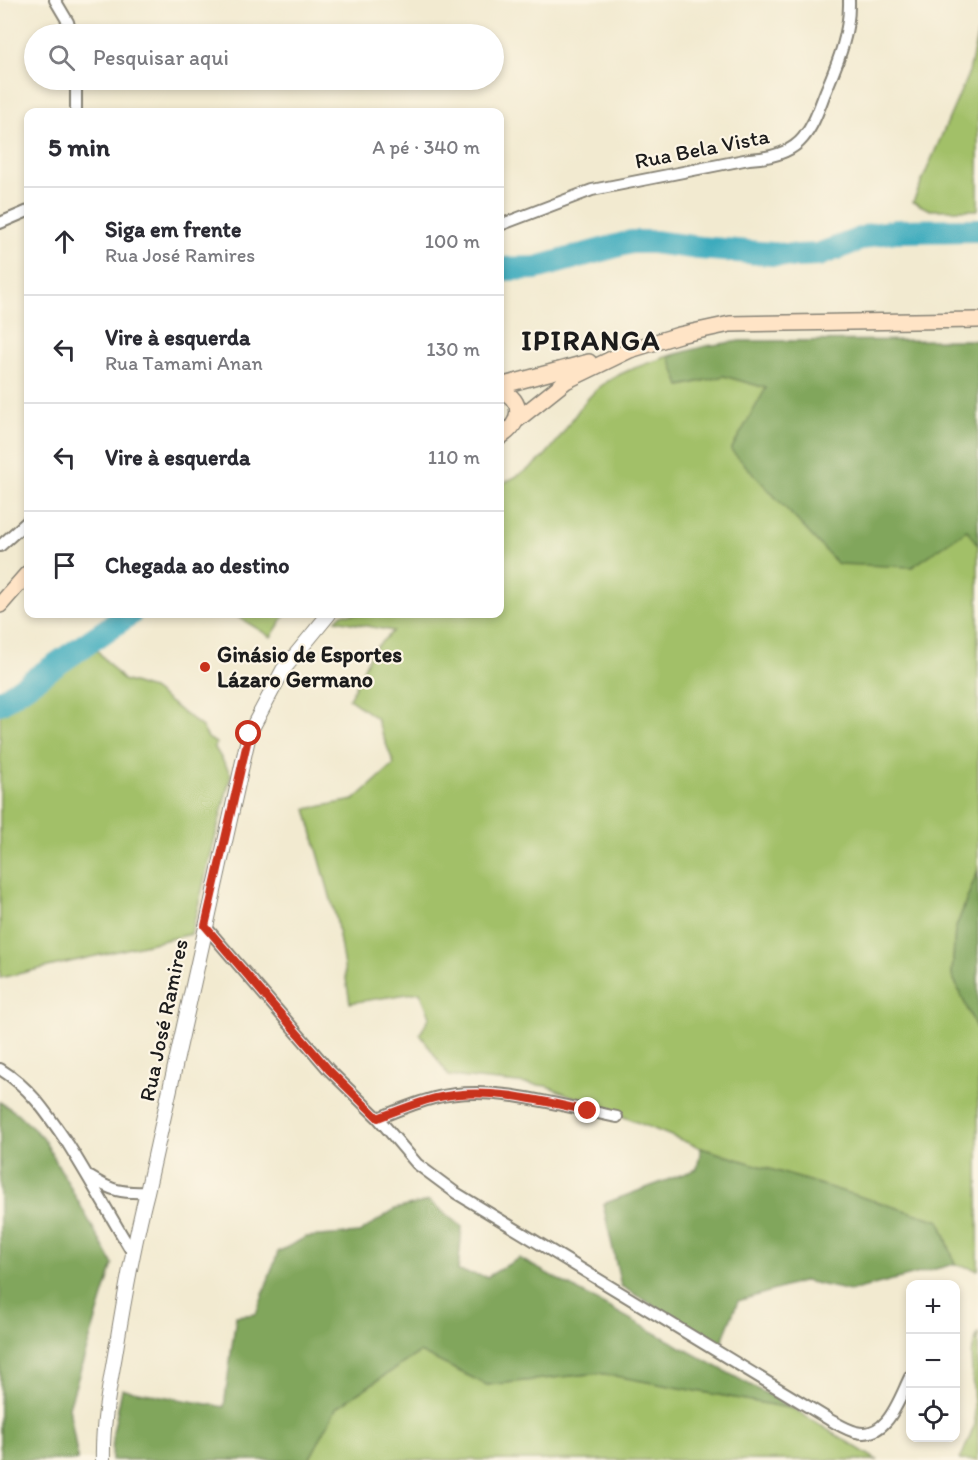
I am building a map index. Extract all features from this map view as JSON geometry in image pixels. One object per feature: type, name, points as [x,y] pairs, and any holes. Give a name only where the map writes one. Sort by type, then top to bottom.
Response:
[{"type":"main road","points":[[504,387],[621,354],[679,334],[730,324],[978,320]]},
{"type":"main road","points":[[504,434],[517,420],[566,381],[621,354]]},
{"type":"main road","points":[[504,391],[515,402],[518,411],[517,420]]},
{"type":"main road","points":[[0,605],[24,578]]},
{"type":"street","points":[[55,0],[68,24]]},
{"type":"street","name":"Rua Bela Vista","points":[[504,223],[592,190],[749,159],[765,159],[791,148],[803,138],[816,117],[837,64],[846,40],[850,15],[849,0]]},
{"type":"street","points":[[76,90],[76,108]]},
{"type":"street","points":[[0,223],[24,213]]},
{"type":"street","points":[[0,546],[24,525]]},
{"type":"street","name":"Rua José Ramires","points":[[103,1460],[110,1388],[132,1252],[249,734],[283,670],[326,618]]},
{"type":"street","points":[[205,926],[329,1070],[378,1118],[417,1164],[456,1192],[800,1402],[855,1432],[869,1433],[880,1428],[888,1419],[906,1385]]},
{"type":"street","points":[[0,1070],[27,1089],[43,1106],[88,1175],[132,1252]]},
{"type":"street","points":[[378,1118],[435,1098],[489,1094],[617,1116]]},
{"type":"street","points":[[88,1175],[114,1190],[147,1191]]},
{"type":"green space","points":[[978,32],[978,210],[930,210],[913,202],[969,72]]},
{"type":"green space","points":[[740,341],[978,341],[978,545],[967,530],[912,567],[838,564],[731,450],[766,388],[724,376],[680,386],[669,356],[706,346]]},
{"type":"green space","points":[[669,356],[681,386],[724,376],[766,388],[912,567],[967,529],[978,545],[978,870],[955,930],[952,975],[978,1032],[978,1270],[955,1264],[940,1221],[701,1148],[547,1086],[449,1076],[420,1034],[430,1016],[420,992],[350,1003],[336,918],[306,809],[354,800],[394,764],[376,718],[349,699],[372,651],[393,631],[336,620],[338,618],[504,618],[504,483],[526,471],[544,457],[586,401],[601,386],[642,365]]},
{"type":"green space","points":[[240,618],[283,618],[271,637]]},
{"type":"green space","points":[[96,649],[123,680],[152,689],[202,727],[208,738],[216,743],[215,748],[231,774],[191,934],[0,978],[0,713]]},
{"type":"green space","points":[[978,870],[978,1032],[952,975],[955,930]]},
{"type":"green space","points":[[0,1102],[17,1113],[43,1138],[113,1264],[69,1407],[78,1460],[0,1460]]},
{"type":"green space","points":[[701,1148],[940,1221],[955,1264],[850,1291],[805,1281],[738,1301],[720,1346],[621,1286],[603,1204],[697,1169]]},
{"type":"green space","points":[[429,1201],[462,1227],[458,1271],[487,1277],[519,1258],[794,1409],[599,1373],[487,1385],[420,1352],[337,1407],[309,1460],[112,1460],[113,1433],[122,1389],[224,1407],[236,1316],[256,1314],[278,1252],[306,1237],[359,1233],[395,1209]]},
{"type":"green space","points":[[978,1332],[978,1460],[960,1460],[975,1424],[971,1354]]},
{"type":"green space","points":[[420,1352],[487,1385],[599,1373],[794,1409],[877,1460],[309,1460],[337,1407]]},
{"type":"waterway","points":[[504,269],[536,268],[631,242],[653,242],[796,256],[818,255],[871,235],[896,231],[978,230]]},
{"type":"waterway","points":[[0,703],[124,618]]},
{"type":"place","name":"Ginásio de Esportes Lázaro Germano","points":[[205,667]]},
{"type":"district","name":"IPIRANGA","points":[[591,340]]},
{"type":"route","points":[[249,734],[205,926],[329,1070],[378,1118],[435,1098],[457,1095],[489,1094],[517,1097],[588,1111]]}]
